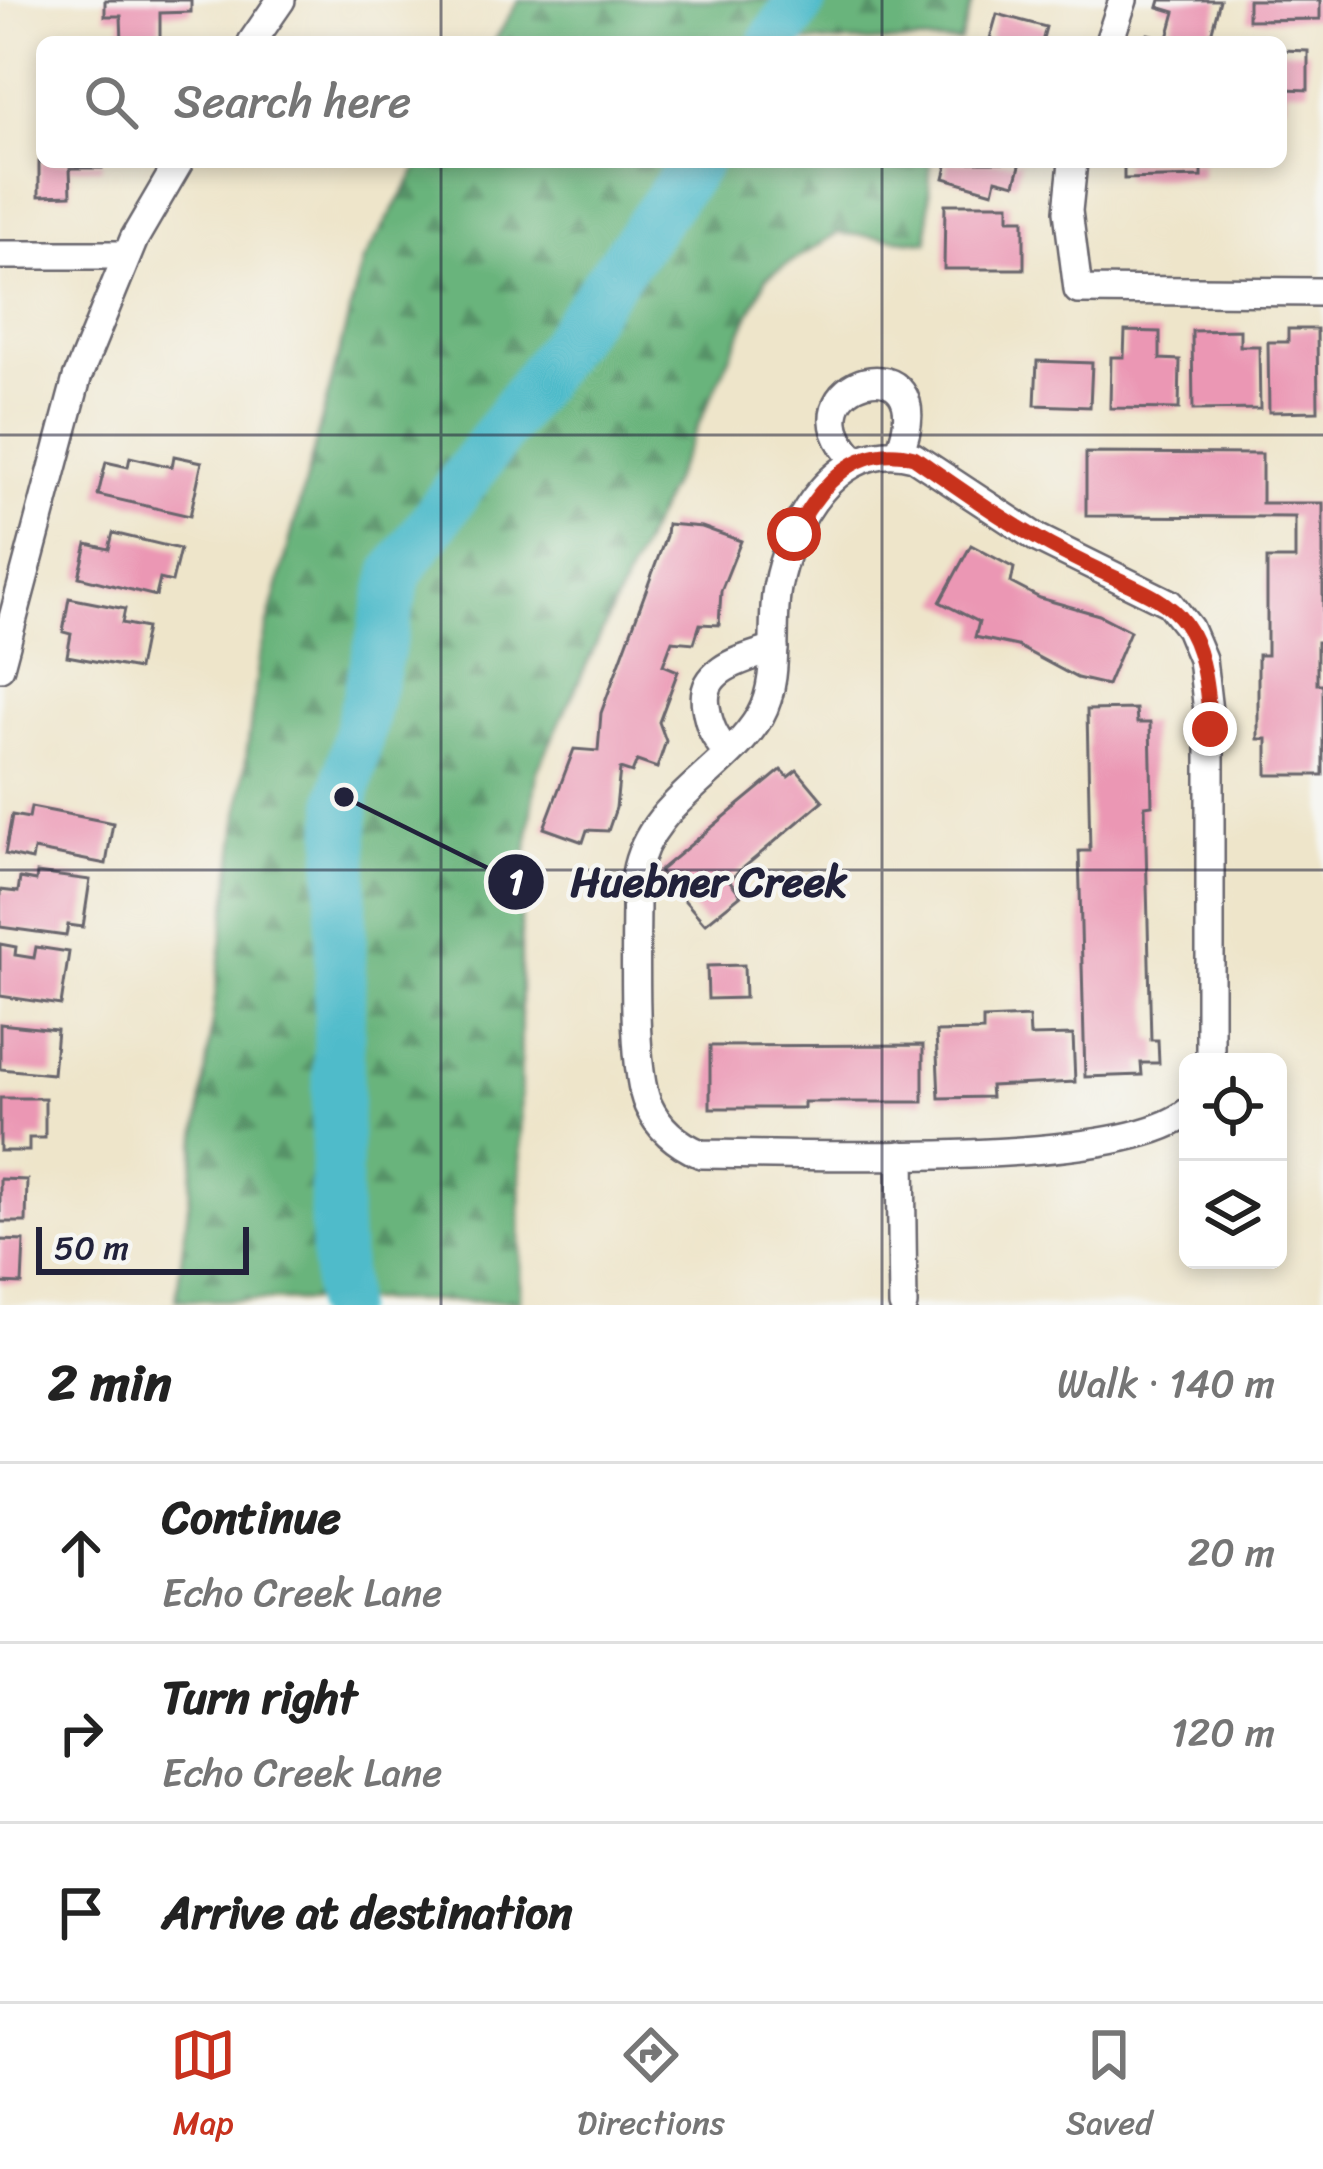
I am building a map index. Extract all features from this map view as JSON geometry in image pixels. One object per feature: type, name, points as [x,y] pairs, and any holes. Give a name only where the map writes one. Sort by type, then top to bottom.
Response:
[{"type":"street","points":[[256,36],[280,0]]},
{"type":"street","points":[[1111,36],[1123,0]]},
{"type":"street","points":[[0,667],[77,378],[127,255],[176,168]]},
{"type":"street","points":[[1072,168],[1068,211],[1078,290],[1323,292]]},
{"type":"street","points":[[0,256],[127,255]]},
{"type":"street","points":[[855,460],[838,436],[835,418],[840,397],[852,384],[872,380],[885,381],[901,392],[909,409],[908,430],[899,453]]},
{"type":"street","points":[[1179,1119],[1148,1132],[1094,1143],[901,1155],[701,1154],[673,1139],[648,1106],[640,1072],[636,874],[640,849],[760,715],[774,649],[776,589],[794,534],[833,477],[855,460],[899,453],[914,457],[1003,518],[1169,603],[1189,628],[1202,659],[1210,729],[1210,1053]]},
{"type":"street","points":[[727,752],[707,717],[704,695],[710,679],[728,665],[774,649]]},
{"type":"street","points":[[901,1155],[903,1305]]},
{"type":"green space","points":[[519,0],[973,0],[962,36],[498,36]]},
{"type":"green space","points":[[418,168],[930,168],[928,242],[838,233],[767,277],[537,771],[521,896],[520,1301],[176,1300],[259,659],[363,261]]},
{"type":"building","points":[[105,0],[191,0],[191,12],[160,13],[160,36],[122,36],[121,16],[105,16]]},
{"type":"building","points":[[1160,0],[1220,0],[1211,36],[1169,36],[1175,12],[1158,7]]},
{"type":"building","points":[[1248,0],[1320,0],[1320,19],[1248,20]]},
{"type":"building","points":[[997,14],[1046,27],[1044,36],[991,36]]},
{"type":"building","points":[[1287,50],[1308,51],[1308,90],[1287,89]]},
{"type":"building","points":[[39,168],[70,168],[71,195],[39,196]]},
{"type":"building","points":[[946,168],[1019,168],[1015,184],[996,179],[993,192],[944,178]]},
{"type":"building","points":[[1124,168],[1202,168],[1202,177],[1124,179]]},
{"type":"building","points":[[945,204],[1009,204],[1009,219],[1024,219],[1024,269],[944,269]]},
{"type":"building","points":[[1288,329],[1317,329],[1318,411],[1269,412],[1268,342],[1288,342]]},
{"type":"building","points":[[1240,330],[1240,346],[1259,346],[1260,409],[1193,410],[1192,331]]},
{"type":"building","points":[[1125,331],[1160,332],[1160,359],[1180,360],[1179,409],[1110,408],[1111,357],[1124,357]]},
{"type":"building","points":[[1037,361],[1092,363],[1090,407],[1035,405]]},
{"type":"building","points":[[1086,453],[1262,454],[1262,503],[1323,503],[1323,642],[1317,642],[1317,684],[1323,684],[1323,775],[1267,775],[1267,739],[1258,739],[1258,655],[1267,655],[1267,559],[1295,559],[1295,517],[1086,516]]},
{"type":"building","points":[[174,456],[202,462],[190,516],[98,495],[106,462],[128,467],[130,457],[172,467]]},
{"type":"building","points":[[667,524],[702,527],[741,541],[721,591],[719,625],[700,624],[694,643],[672,641],[663,665],[678,671],[659,722],[666,741],[657,768],[637,761],[632,773],[620,769],[608,831],[587,830],[583,842],[544,828],[574,749],[598,751],[601,713]]},
{"type":"building","points":[[113,533],[180,549],[172,582],[160,579],[156,596],[79,577],[87,544],[109,549]]},
{"type":"building","points":[[971,545],[1014,568],[1011,583],[1130,631],[1107,685],[1077,678],[1017,646],[975,637],[979,622],[940,602]]},
{"type":"building","points":[[69,598],[125,609],[122,623],[146,628],[138,669],[67,656],[71,634],[63,632]]},
{"type":"building","points":[[1136,709],[1137,723],[1150,723],[1152,805],[1145,806],[1151,1040],[1158,1040],[1159,1063],[1141,1063],[1142,1075],[1085,1077],[1079,851],[1090,851],[1087,710]]},
{"type":"building","points":[[781,770],[788,777],[797,770],[823,801],[729,880],[741,895],[705,924],[659,871]]},
{"type":"building","points":[[31,807],[113,823],[106,864],[34,850],[32,860],[5,854],[12,815],[29,818]]},
{"type":"building","points":[[37,873],[90,880],[83,927],[68,925],[66,936],[0,927],[0,890],[18,892],[20,878],[36,881]]},
{"type":"building","points":[[0,944],[16,947],[15,955],[34,958],[36,947],[69,952],[61,1005],[0,996]]},
{"type":"building","points":[[744,965],[745,998],[708,999],[707,966]]},
{"type":"building","points":[[1029,1017],[1030,1036],[1073,1035],[1075,1082],[990,1086],[991,1097],[939,1098],[936,1032],[983,1031],[983,1019]]},
{"type":"building","points":[[0,1024],[57,1030],[53,1074],[0,1069]]},
{"type":"building","points":[[923,1045],[923,1102],[710,1108],[710,1046]]},
{"type":"building","points":[[0,1098],[45,1098],[45,1138],[29,1138],[29,1151],[0,1151]]},
{"type":"building","points":[[0,1179],[27,1180],[26,1222],[0,1222]]},
{"type":"building","points":[[0,1240],[24,1241],[22,1284],[0,1283]]},
{"type":"waterway","points":[[778,36],[802,0]]},
{"type":"waterway","points":[[339,1305],[335,1217],[344,797],[397,572],[692,168]]},
{"type":"place","name":"Huebner Creek","points":[[344,797]]},
{"type":"route","points":[[794,534],[833,477],[855,460],[899,453],[914,457],[1003,518],[1169,603],[1189,628],[1202,659],[1210,729]]}]
